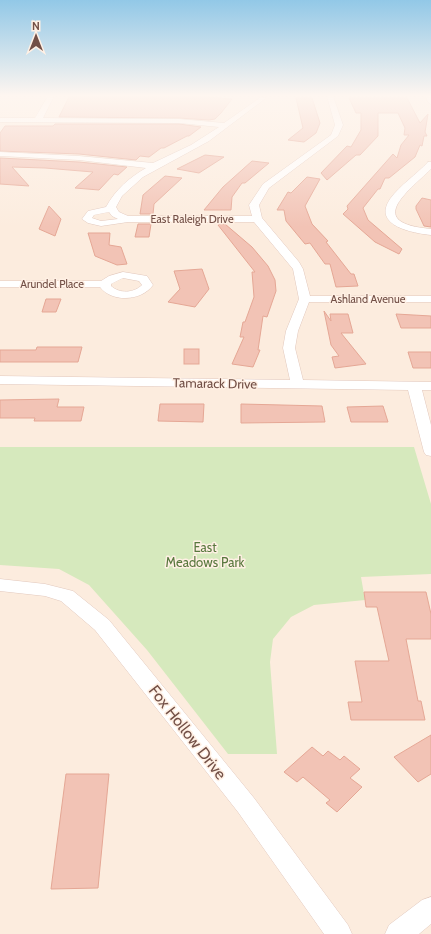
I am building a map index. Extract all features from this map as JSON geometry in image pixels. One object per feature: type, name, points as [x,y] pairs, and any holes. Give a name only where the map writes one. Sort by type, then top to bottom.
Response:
[{"type":"street","points":[[113,212],[111,205],[135,178],[154,166],[207,140]]},
{"type":"street","points":[[297,384],[289,348],[292,331],[305,299],[298,269],[257,220],[254,205],[261,192],[329,140]]},
{"type":"street","points":[[0,154],[79,158],[154,166]]},
{"type":"street","points":[[429,168],[397,198],[392,204],[391,211],[394,219],[404,228],[431,232]]},
{"type":"street","name":"East Raleigh Drive","points":[[127,219],[113,212],[91,213],[87,217],[88,220],[102,223],[127,219],[257,220]]},
{"type":"street","name":"Arundel Place","points":[[0,284],[105,284]]},
{"type":"street","name":"Ashland Avenue","points":[[305,299],[431,300]]},
{"type":"street","name":"Tamarack Drive","points":[[0,380],[431,386]]},
{"type":"street","points":[[414,386],[431,452]]},
{"type":"street","name":"Fox Hollow Drive","points":[[0,585],[45,590],[67,596],[102,625],[246,805],[339,934]]},
{"type":"street","points":[[398,934],[431,909]]},
{"type":"green space","name":"East Meadows Park","points":[[0,447],[414,447],[431,504],[431,574],[361,577],[365,600],[314,605],[291,617],[273,639],[270,662],[277,754],[228,754],[147,650],[89,585],[59,569],[0,565]]},
{"type":"building","points":[[0,140],[180,140],[164,148],[161,148],[149,157],[140,156],[136,160],[79,154],[0,151]]},
{"type":"building","points":[[289,140],[307,140],[304,142]]},
{"type":"building","points":[[355,140],[375,140],[360,155],[356,155],[327,180],[321,173],[347,146],[351,147]]},
{"type":"building","points":[[405,140],[423,140],[422,146],[420,145],[415,157],[389,178],[385,178],[380,189],[378,189],[363,208],[368,220],[402,249],[399,254],[375,242],[343,214],[348,209],[347,206],[393,154],[397,158],[401,145]]},
{"type":"building","points":[[205,155],[224,157],[199,173],[177,169]]},
{"type":"building","points":[[0,158],[79,162],[127,167],[118,175],[114,174],[99,190],[75,188],[93,172],[45,168],[12,167],[29,186],[0,184]]},
{"type":"building","points":[[252,161],[269,163],[245,183],[242,183],[232,197],[231,210],[204,210],[223,187]]},
{"type":"building","points":[[165,176],[182,178],[154,204],[153,214],[140,214],[143,195]]},
{"type":"building","points":[[307,177],[320,179],[305,206],[312,224],[328,241],[326,242],[351,274],[354,274],[358,286],[336,287],[330,264],[325,264],[310,243],[305,244],[286,221],[284,210],[277,210],[288,192],[291,193]]},
{"type":"building","points":[[422,198],[431,200],[431,227],[424,226],[416,209],[416,206]]},
{"type":"building","points":[[49,206],[61,219],[55,236],[39,229]]},
{"type":"building","points":[[138,224],[151,224],[149,237],[135,237]]},
{"type":"building","points":[[225,224],[252,247],[268,266],[275,280],[276,291],[267,317],[263,316],[258,350],[260,350],[253,367],[232,364],[244,337],[240,337],[243,322],[245,322],[254,297],[252,272],[255,272],[218,225]]},
{"type":"building","points":[[88,233],[110,233],[109,245],[121,247],[127,264],[117,265],[95,256]]},
{"type":"building","points":[[202,269],[209,289],[195,307],[168,302],[180,289],[174,271]]},
{"type":"building","points":[[46,299],[61,299],[56,312],[42,312]]},
{"type":"building","points":[[324,311],[331,321],[330,314],[348,314],[353,333],[341,333],[366,364],[335,368],[332,357],[339,356],[331,345]]},
{"type":"building","points":[[396,314],[431,316],[431,328],[401,328]]},
{"type":"building","points":[[37,347],[82,347],[78,362],[0,362],[0,350],[36,350]]},
{"type":"building","points":[[184,349],[199,349],[199,364],[184,364]]},
{"type":"building","points":[[408,352],[431,352],[431,368],[413,368]]},
{"type":"building","points":[[59,399],[57,407],[84,407],[81,421],[34,421],[35,418],[0,418],[0,400]]},
{"type":"building","points":[[160,404],[204,404],[203,422],[158,421]]},
{"type":"building","points":[[241,404],[322,406],[325,422],[241,423]]},
{"type":"building","points":[[383,406],[388,422],[351,422],[347,407]]},
{"type":"building","points":[[364,592],[426,592],[431,614],[431,639],[406,639],[418,701],[421,701],[425,720],[351,720],[348,702],[362,702],[355,661],[389,661],[377,607],[366,607]]},
{"type":"building","points":[[431,735],[431,774],[418,782],[394,757]]},
{"type":"building","points":[[312,747],[323,756],[328,751],[340,760],[344,756],[360,769],[350,778],[362,787],[337,812],[326,803],[330,800],[303,777],[297,782],[284,772]]},
{"type":"building","points":[[66,774],[109,774],[98,888],[51,889]]}]
